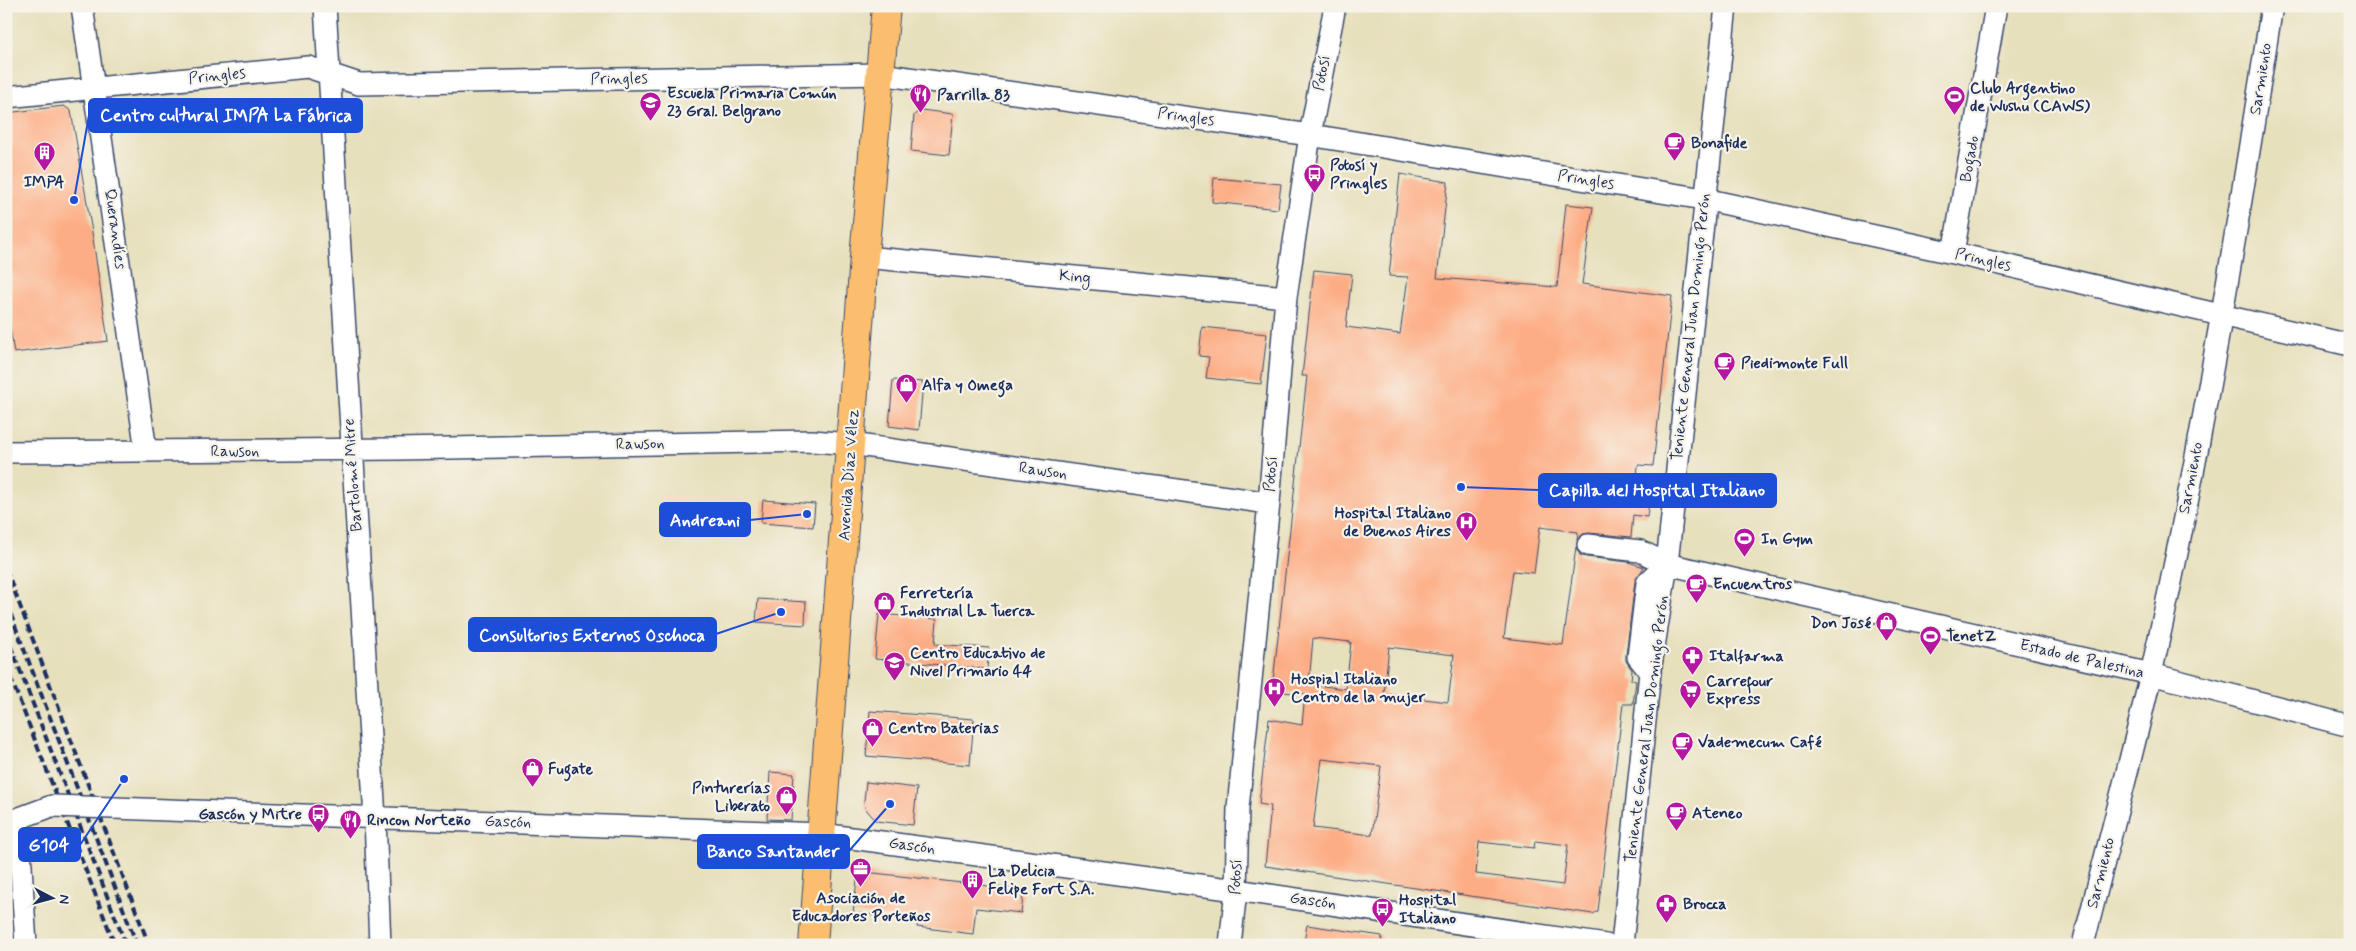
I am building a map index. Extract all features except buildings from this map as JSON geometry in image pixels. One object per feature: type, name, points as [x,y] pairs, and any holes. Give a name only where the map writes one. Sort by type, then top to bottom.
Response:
[{"type":"main road","name":"Avenida Díaz Vélez","points":[[813,945],[864,256],[886,6]]},
{"type":"street","name":"Querandíes","points":[[82,6],[146,451]]},
{"type":"street","name":"Bartolomé Mitre","points":[[325,6],[375,818],[380,945]]},
{"type":"street","name":"Potosí","points":[[1230,945],[1236,890],[1238,808],[1269,502],[1286,297],[1310,135],[1335,6]]},
{"type":"street","name":"Teniente General Juan Domingo Perón","points":[[1622,945],[1650,672],[1667,564],[1704,199],[1726,6]]},
{"type":"street","name":"Bogado","points":[[1953,253],[1996,6]]},
{"type":"street","name":"Sarmiento","points":[[2083,945],[2151,674],[2223,316],[2272,6]]},
{"type":"street","name":"Pringles","points":[[6,97],[308,67],[359,84],[880,74],[1310,135],[1704,199],[1953,253],[2350,345]]},
{"type":"street","name":"King","points":[[864,256],[1286,297]]},
{"type":"street","name":"Rawson","points":[[6,452],[351,450],[812,441],[851,444],[1269,502]]},
{"type":"street","name":"Estado de Palestina","points":[[1588,545],[1640,551],[1667,564],[2151,674],[2350,726]]},
{"type":"street","name":"Gascón","points":[[12,821],[52,806],[822,834],[1236,890],[1606,945]]},
{"type":"street","points":[[12,821],[26,945]]},
{"type":"railway","points":[[6,569],[149,945]]},
{"type":"railway","points":[[6,602],[137,945]]},
{"type":"railway","points":[[6,634],[126,945]]},
{"type":"railway","points":[[6,666],[115,945]]},
{"type":"place","name":"Parrilla 83","points":[[921,114]]},
{"type":"place","name":"Club Argentino de Wushu (CAWS)","points":[[1954,116]]},
{"type":"place","name":"Escuela Primaria Común 23 Gral. Belgrano","points":[[651,121]]},
{"type":"place","name":"Bonafide","points":[[1675,162]]},
{"type":"place","name":"IMPA","points":[[44,172]]},
{"type":"place","name":"Potosí y Pringles","points":[[1314,193]]},
{"type":"place","name":"Centro cultural IMPA La Fábrica","points":[[74,200]]},
{"type":"place","name":"Piedimonte Full","points":[[1725,382]]},
{"type":"place","name":"Alfa y Omega","points":[[906,404]]},
{"type":"place","name":"Capilla del Hospital Italiano","points":[[1461,487]]},
{"type":"place","name":"Andreani","points":[[807,514]]},
{"type":"place","name":"Hospital Italiano de Buenos Aires","points":[[1467,541]]},
{"type":"place","name":"In Gym","points":[[1745,558]]},
{"type":"place","name":"Encuentros","points":[[1697,603]]},
{"type":"place","name":"Consultorios Externos Oschoca","points":[[781,612]]},
{"type":"place","name":"Ferretería Industrial La Tuerca","points":[[884,621]]},
{"type":"place","name":"Don José","points":[[1887,642]]},
{"type":"place","name":"TenetZ","points":[[1930,655]]},
{"type":"place","name":"Italfarma","points":[[1693,675]]},
{"type":"place","name":"Centro Educativo de Nivel Primario 44","points":[[894,681]]},
{"type":"place","name":"Hospial Italiano Centro de la mujer","points":[[1275,707]]},
{"type":"place","name":"Carrefour Express","points":[[1690,709]]},
{"type":"place","name":"Centro Baterias","points":[[872,747]]},
{"type":"place","name":"Vademecum Café","points":[[1682,761]]},
{"type":"place","name":"G104","points":[[124,779]]},
{"type":"place","name":"Fugate","points":[[532,788]]},
{"type":"place","name":"Banco Santander","points":[[890,804]]},
{"type":"place","name":"Pinturerías Liberato","points":[[786,816]]},
{"type":"place","name":"Ateneo","points":[[1676,832]]},
{"type":"place","name":"Gascón y Mitre","points":[[318,833]]},
{"type":"place","name":"Rincon Norteño","points":[[351,839]]},
{"type":"place","name":"Asociación de Educadores Porteños","points":[[861,888]]},
{"type":"place","name":"La Delicia Felipe Fort S.A.","points":[[972,899]]},
{"type":"place","name":"Brocca","points":[[1667,923]]},
{"type":"place","name":"Hospital Italiano","points":[[1383,928]]}]
